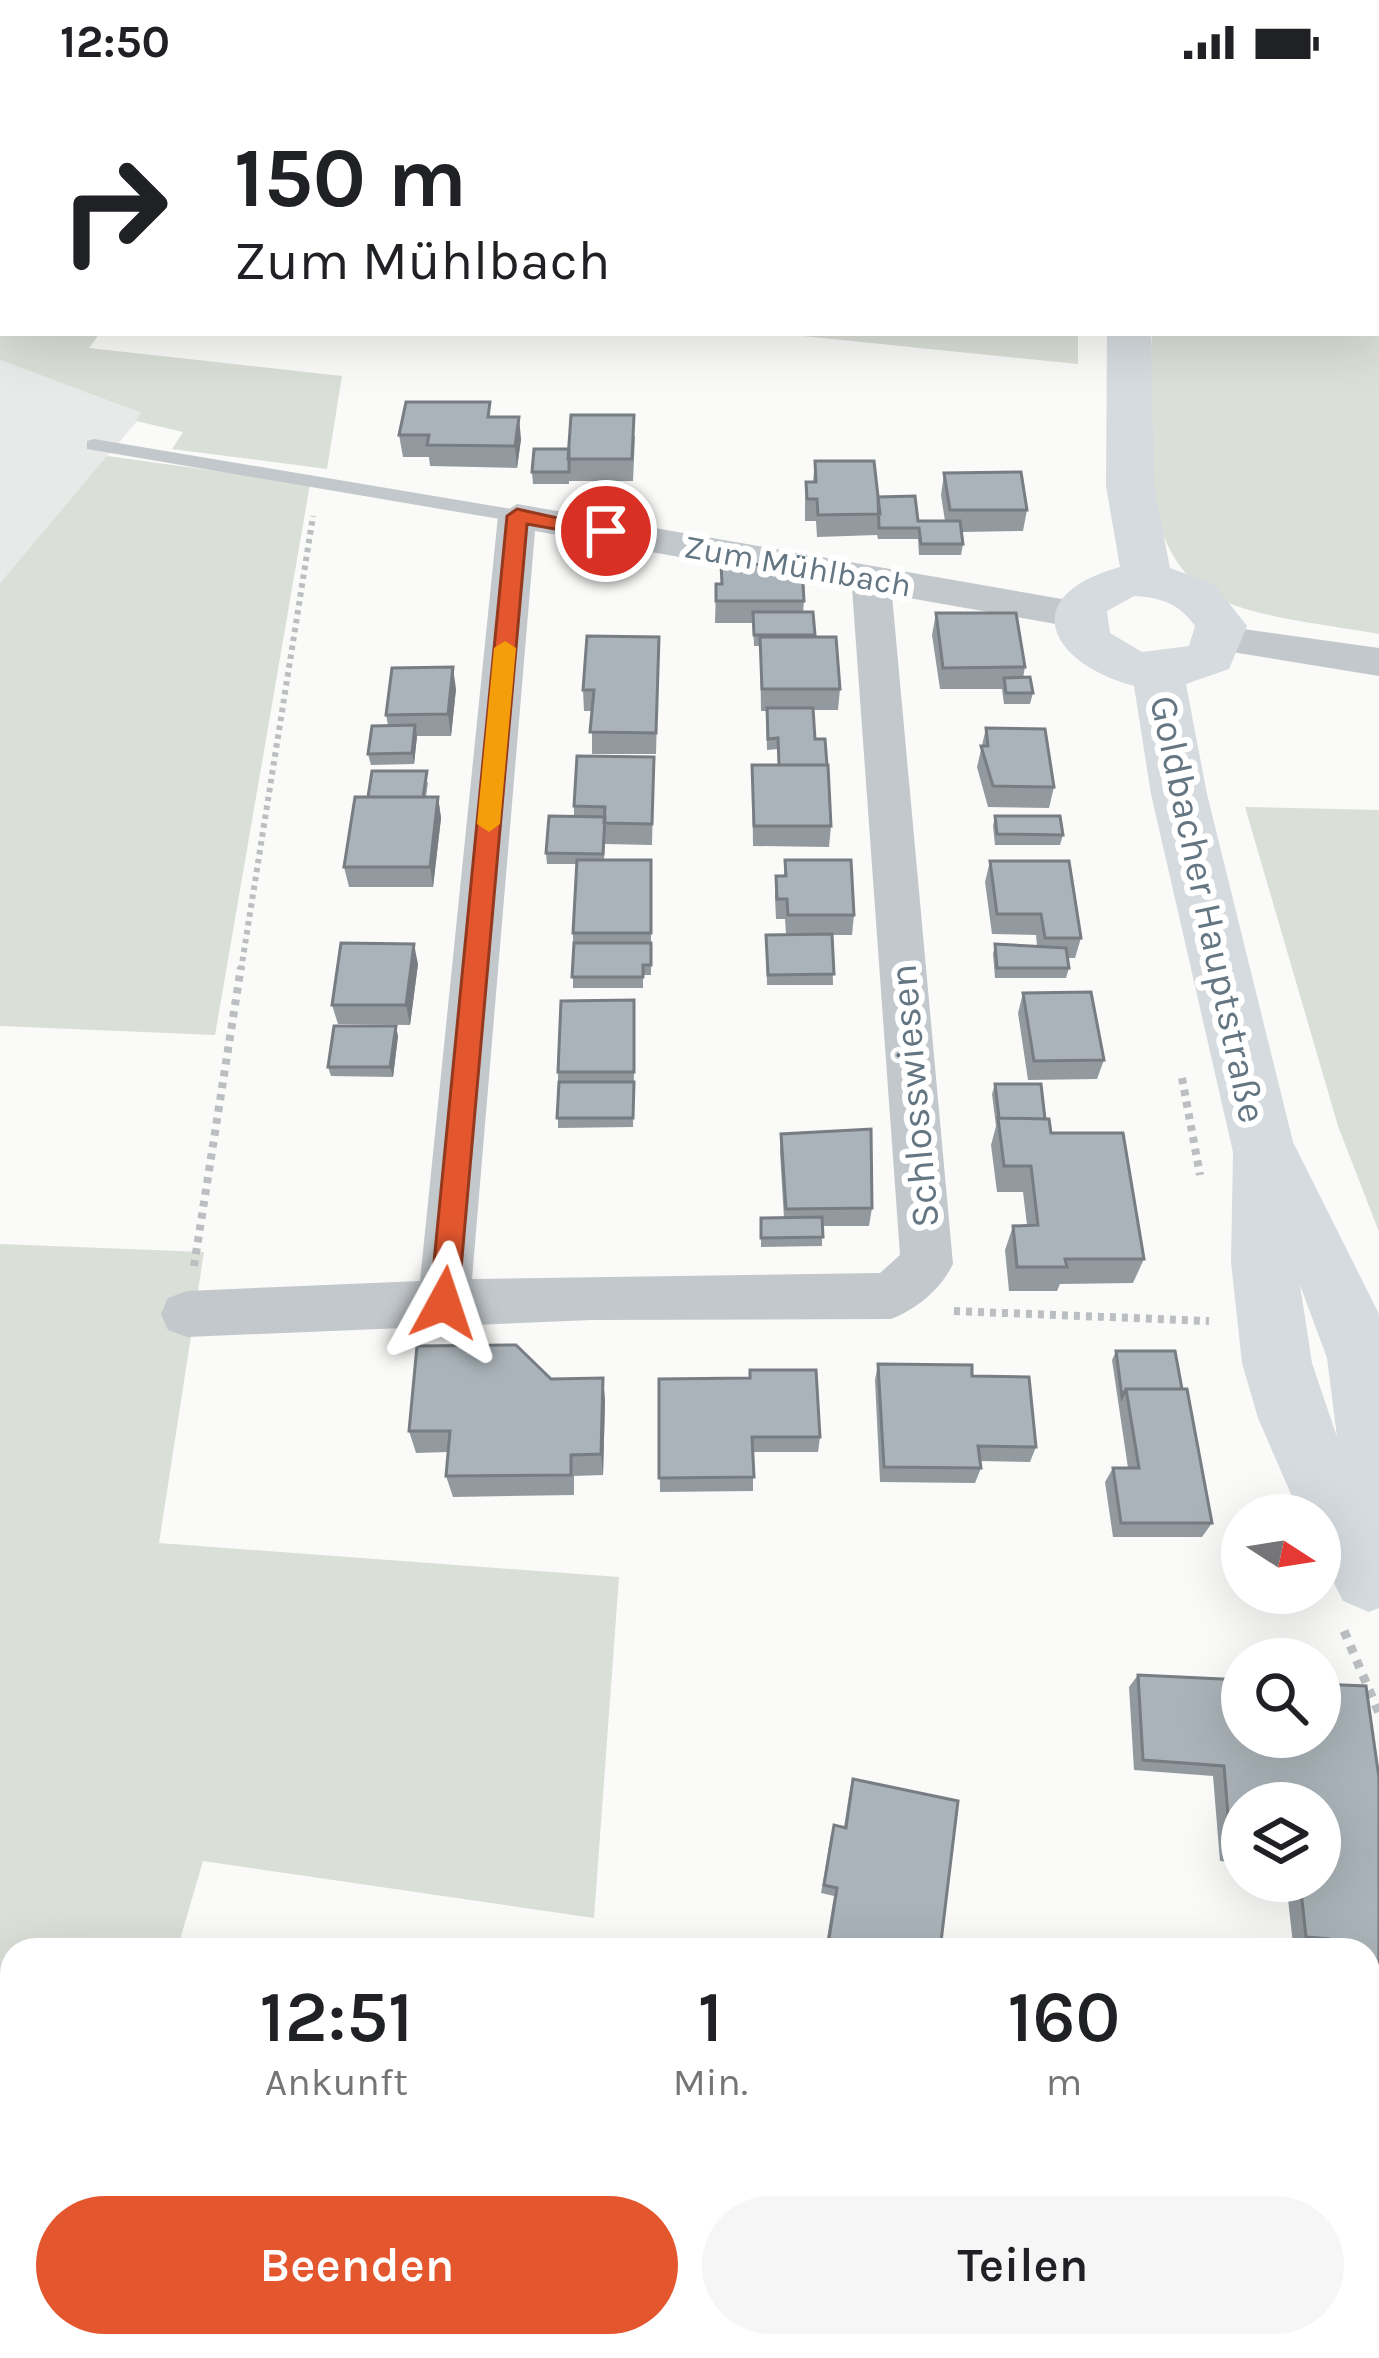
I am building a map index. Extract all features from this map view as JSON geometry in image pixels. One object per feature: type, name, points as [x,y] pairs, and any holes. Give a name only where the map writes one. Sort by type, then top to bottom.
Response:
[{"type":"street","points":[[1129,336],[1130,486],[1147,579]]},
{"type":"street","points":[[444,1303],[517,516]]},
{"type":"street","name":"Zum Mühlbach","points":[[517,516],[1078,615]]},
{"type":"street","name":"Schlosswiesen","points":[[871,577],[927,1264],[891,1296]]},
{"type":"street","points":[[1147,579],[1203,600],[1221,626],[1221,639],[1211,657],[1158,674],[1099,655],[1086,642],[1078,615],[1096,591],[1147,579]]},
{"type":"street","points":[[1221,639],[1379,662]]},
{"type":"street","name":"Goldbacher Hauptstraße","points":[[1158,674],[1188,838],[1261,1144],[1262,1240],[1278,1365],[1319,1474],[1360,1610]]},
{"type":"street","name":"Goldbacher Hauptstraße","points":[[1261,1144],[1333,1283],[1362,1358],[1376,1464],[1379,1559]]},
{"type":"street","points":[[187,1315],[444,1303],[891,1296]]},
{"type":"lane","points":[[94,445],[517,516]]},
{"type":"path","points":[[187,1315],[318,481]]},
{"type":"path","points":[[891,1296],[918,1310],[1228,1322]]},
{"type":"path","points":[[1360,1610],[1379,1713]]},
{"type":"shaded area","points":[[0,336],[98,336],[89,348],[342,376],[327,469],[172,449],[183,432],[136,421],[141,413],[0,360]]},
{"type":"shaded area","points":[[803,336],[1078,336],[1078,364]]},
{"type":"shaded area","points":[[1152,336],[1379,336],[1379,634],[1258,612],[1224,601],[1194,581],[1173,556],[1160,525],[1153,491]]},
{"type":"shaded area","points":[[0,360],[143,414],[0,583]]},
{"type":"shaded area","points":[[107,456],[310,484],[215,1035],[0,1026],[0,583]]},
{"type":"shaded area","points":[[1245,807],[1379,810],[1379,1232],[1338,1126]]},
{"type":"shaded area","points":[[0,1244],[204,1252],[159,1543],[619,1577],[594,1918],[203,1861],[181,1938],[0,1938]]},
{"type":"building","points":[[406,402],[490,402],[488,417],[519,417],[515,446],[427,445],[429,435],[399,435]]},
{"type":"building","points":[[571,415],[634,415],[632,459],[568,459]]},
{"type":"building","points":[[534,449],[569,449],[569,472],[532,472]]},
{"type":"building","points":[[815,461],[874,461],[880,514],[818,515],[817,499],[807,499],[806,482],[816,482]]},
{"type":"building","points":[[1021,472],[1027,510],[950,510],[944,473]]},
{"type":"building","points":[[915,496],[918,521],[960,521],[963,544],[921,544],[919,528],[879,528],[878,497]]},
{"type":"building","points":[[721,564],[802,565],[804,601],[716,601],[716,584],[722,584]]},
{"type":"building","points":[[753,612],[813,612],[815,635],[754,635]]},
{"type":"building","points":[[936,613],[1016,613],[1025,667],[943,668]]},
{"type":"building","points":[[587,636],[659,637],[656,733],[590,732],[594,690],[583,690]]},
{"type":"building","points":[[760,637],[836,637],[840,689],[762,689]]},
{"type":"building","points":[[453,667],[448,714],[386,715],[392,668]]},
{"type":"building","points":[[1030,677],[1033,693],[1006,693],[1004,678]]},
{"type":"building","points":[[767,708],[813,708],[815,739],[825,739],[827,765],[779,765],[778,738],[768,739]]},
{"type":"building","points":[[415,725],[412,753],[368,754],[372,726]]},
{"type":"building","points":[[986,728],[1045,729],[1054,787],[993,786],[981,746],[988,746]]},
{"type":"building","points":[[577,756],[654,757],[652,824],[604,823],[605,807],[574,806]]},
{"type":"building","points":[[752,765],[828,765],[831,826],[754,826]]},
{"type":"building","points":[[372,771],[427,771],[423,797],[368,797]]},
{"type":"building","points":[[355,797],[438,797],[430,867],[344,867]]},
{"type":"building","points":[[549,816],[605,817],[603,854],[546,853]]},
{"type":"building","points":[[995,816],[1060,816],[1063,835],[997,834]]},
{"type":"building","points":[[577,860],[651,860],[651,933],[573,933]]},
{"type":"building","points":[[785,860],[851,860],[854,915],[788,915],[787,899],[777,899],[776,876],[786,876]]},
{"type":"building","points":[[990,861],[1069,861],[1081,938],[1045,938],[1041,914],[997,914]]},
{"type":"building","points":[[832,934],[834,974],[768,975],[766,935]]},
{"type":"building","points":[[341,943],[414,944],[406,1005],[332,1005]]},
{"type":"building","points":[[574,943],[651,943],[651,965],[643,965],[643,977],[572,977]]},
{"type":"building","points":[[995,944],[1066,948],[1069,968],[997,968]]},
{"type":"building","points":[[1091,992],[1104,1060],[1034,1061],[1023,993]]},
{"type":"building","points":[[634,1000],[634,1072],[558,1072],[561,1001]]},
{"type":"building","points":[[334,1026],[396,1026],[390,1067],[328,1067]]},
{"type":"building","points":[[559,1082],[634,1082],[633,1118],[557,1118]]},
{"type":"building","points":[[995,1084],[1041,1084],[1045,1119],[999,1118]]},
{"type":"building","points":[[998,1118],[1049,1119],[1051,1133],[1123,1133],[1144,1259],[1065,1259],[1067,1267],[1017,1267],[1013,1226],[1038,1225],[1031,1166],[1004,1166]]},
{"type":"building","points":[[871,1129],[872,1208],[786,1209],[781,1134]]},
{"type":"building","points":[[822,1217],[823,1237],[761,1238],[761,1218]]},
{"type":"building","points":[[516,1345],[551,1379],[603,1378],[601,1454],[571,1455],[571,1475],[446,1476],[450,1431],[409,1431],[417,1346]]},
{"type":"building","points":[[1116,1351],[1175,1351],[1182,1389],[1126,1389],[1122,1397]]},
{"type":"building","points":[[878,1364],[972,1365],[972,1376],[1029,1377],[1036,1447],[978,1446],[981,1468],[884,1467]]},
{"type":"building","points":[[750,1370],[816,1370],[820,1437],[752,1437],[754,1477],[659,1478],[659,1379],[750,1378]]},
{"type":"building","points":[[1126,1389],[1187,1389],[1212,1523],[1121,1523],[1113,1468],[1139,1468]]},
{"type":"building","points":[[1138,1675],[1221,1679],[1221,1758],[1341,1758],[1341,1685],[1366,1686],[1379,1778],[1379,1938],[1306,1937],[1302,1902],[1341,1902],[1341,1782],[1225,1782],[1224,1766],[1143,1760]]},
{"type":"building","points":[[853,1779],[958,1801],[941,1938],[829,1938],[837,1888],[824,1885],[834,1825],[846,1828]]},
{"type":"slow traffic","points":[[489,824],[505,648]]},
{"type":"route","points":[[444,1303],[517,516],[606,531]]}]
